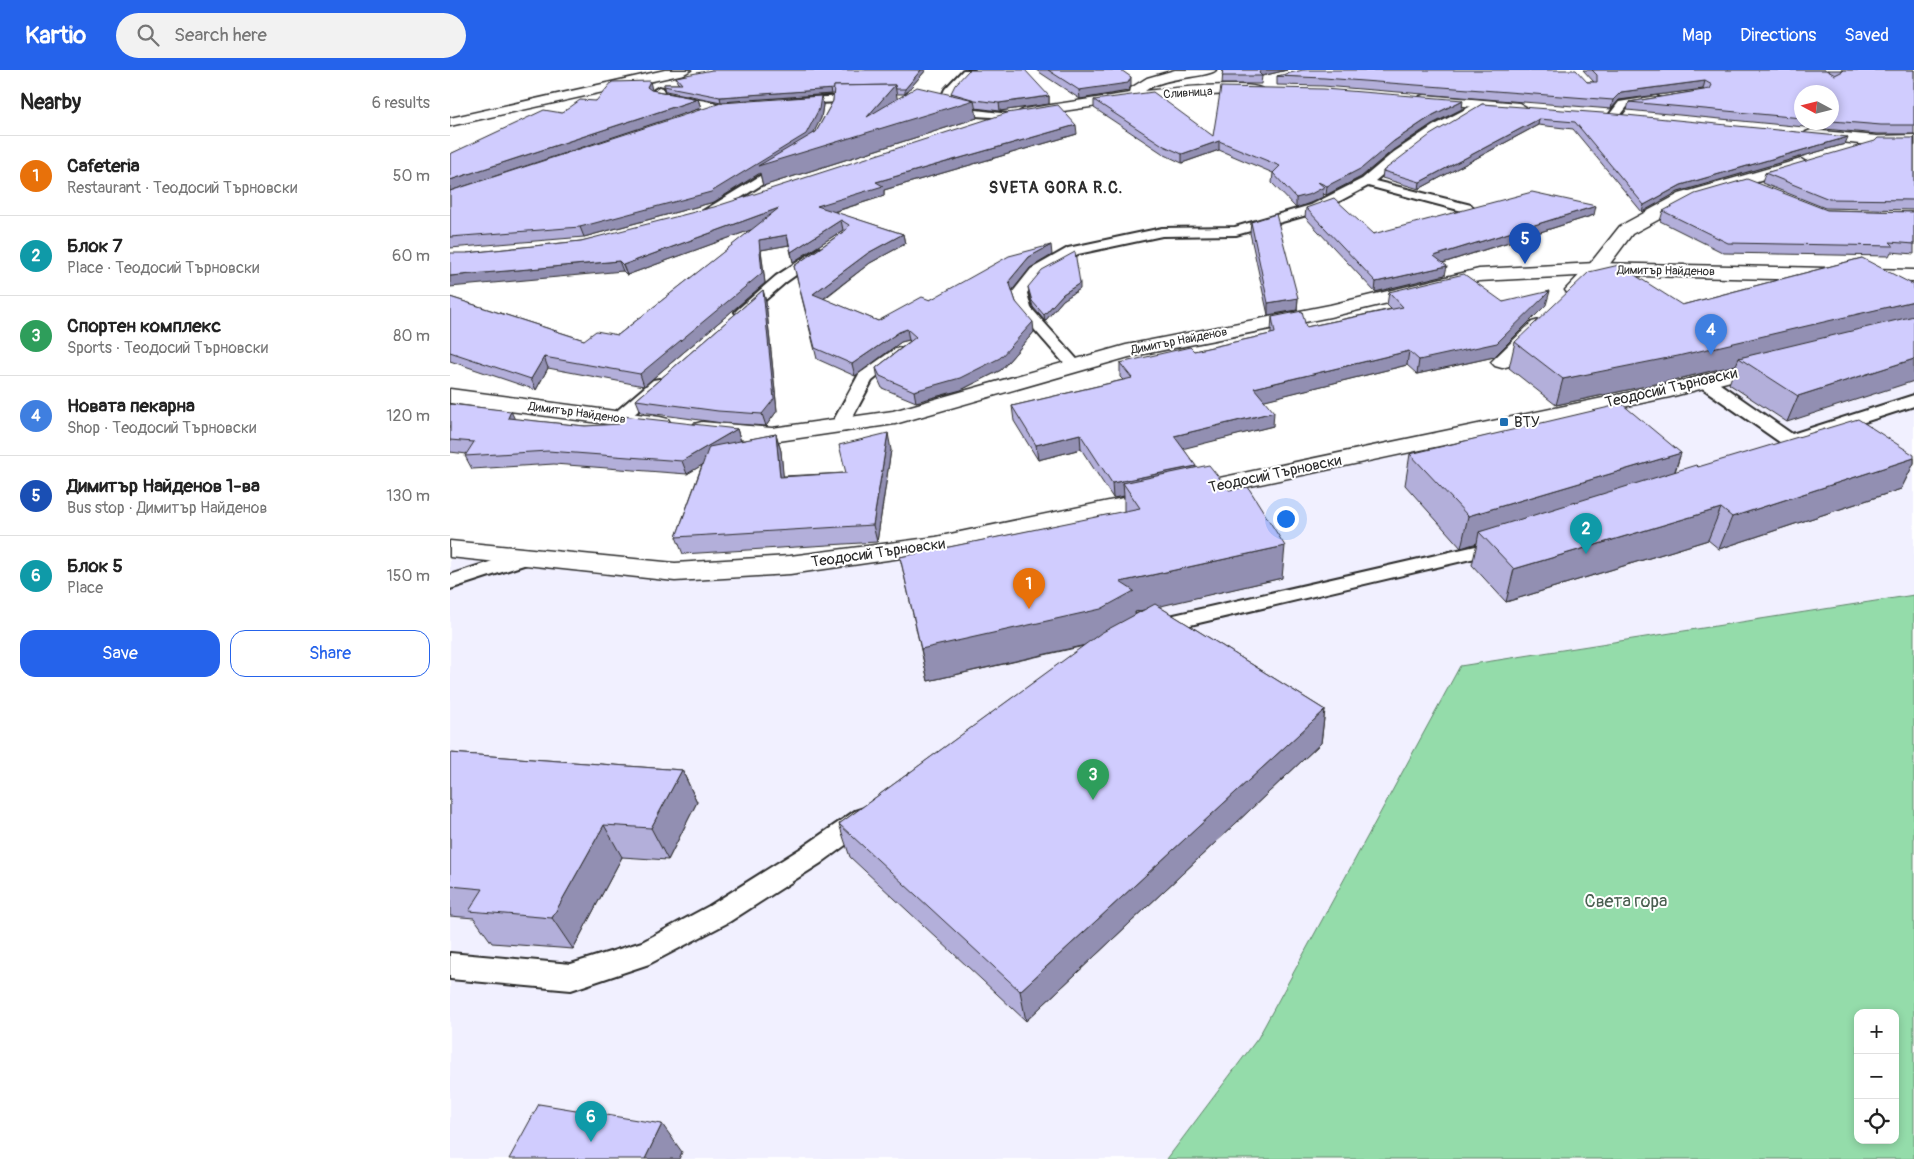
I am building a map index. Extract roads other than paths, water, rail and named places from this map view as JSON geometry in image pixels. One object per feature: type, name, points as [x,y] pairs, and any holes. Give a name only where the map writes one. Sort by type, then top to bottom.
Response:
[{"type":"street","points":[[450,122],[684,70]]},
{"type":"street","points":[[1130,97],[1143,84],[1160,78],[1209,70]]},
{"type":"street","points":[[1137,72],[1160,78]]},
{"type":"street","name":"Сливница","points":[[967,129],[1005,116],[1130,97],[1270,86]]},
{"type":"street","points":[[1412,98],[1539,109]]},
{"type":"street","points":[[1596,114],[1635,117]]},
{"type":"street","points":[[1799,134],[1877,141],[1914,140]]},
{"type":"street","points":[[1833,155],[1877,141]]},
{"type":"street","points":[[1502,362],[1596,269],[1626,230],[1685,198],[1815,160]]},
{"type":"street","points":[[692,216],[767,192]]},
{"type":"street","name":"Димитър Найденов","points":[[450,396],[679,427],[772,435],[895,417],[1126,351],[1330,311],[1479,274],[1596,269],[1914,276]]},
{"type":"street","name":"Теодосий Търновски","points":[[450,549],[523,558],[675,572],[790,565],[936,546],[1670,390],[1792,359]]},
{"type":"lane","points":[[969,70],[939,103],[975,113],[1005,116]]},
{"type":"lane","points":[[659,90],[658,95],[683,102],[726,106],[695,116]]},
{"type":"lane","points":[[1615,115],[1623,104],[1668,97]]},
{"type":"lane","points":[[830,112],[831,99]]},
{"type":"lane","points":[[786,101],[870,99]]},
{"type":"lane","points":[[1075,366],[1024,309],[1018,293],[1036,272],[1073,250],[1162,232],[1236,231],[1316,208],[1366,182],[1406,149],[1437,128],[1481,104]]},
{"type":"lane","points":[[710,211],[798,157]]},
{"type":"lane","points":[[1366,182],[1466,208]]},
{"type":"lane","points":[[1742,182],[1760,188]]},
{"type":"lane","points":[[729,324],[781,279],[834,241]]},
{"type":"lane","points":[[839,426],[865,378],[908,347]]},
{"type":"lane","points":[[618,419],[670,375]]},
{"type":"lane","points":[[1704,381],[1790,441]]},
{"type":"lane","points":[[1769,456],[1790,441],[1914,400]]},
{"type":"lane","points":[[1133,637],[1156,624],[1486,551],[1524,539]]},
{"type":"lane","points":[[450,582],[523,558]]},
{"type":"lane","points":[[450,966],[571,977],[649,952],[719,914],[812,855],[883,806]]},
{"type":"place","name":"Димитър Найденов 1-ва","points":[[1525,264]]},
{"type":"place","name":"Новата пекарна","points":[[1711,355]]},
{"type":"place","name":"ВТУ","points":[[1504,422]]},
{"type":"place","name":"Блок 7","points":[[1586,554]]},
{"type":"place","name":"Cafeteria","points":[[1029,609]]},
{"type":"place","name":"Спортен комплекс","points":[[1093,800]]},
{"type":"place","name":"Блок 5","points":[[591,1142]]},
{"type":"district","name":"SVETA GORA R.C.","points":[[1056,188]]},
{"type":"park label","name":"Света гора","points":[[1626,901]]}]
